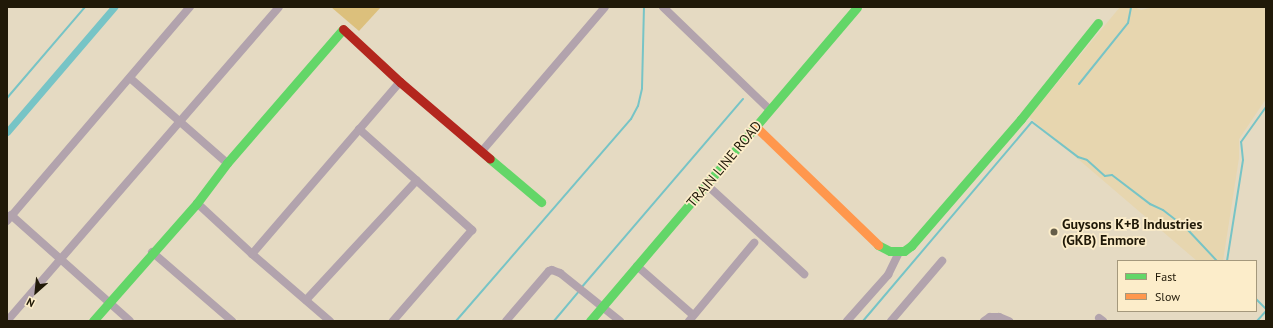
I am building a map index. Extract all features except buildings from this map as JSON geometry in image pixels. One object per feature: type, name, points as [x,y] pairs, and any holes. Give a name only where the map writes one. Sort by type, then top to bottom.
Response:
[{"type":"street","points":[[130,321],[61,259],[9,218],[190,7]]},
{"type":"street","points":[[7,321],[178,121],[279,7]]},
{"type":"street","points":[[482,151],[605,7]]},
{"type":"street","points":[[663,7],[769,109]]},
{"type":"street","name":"TRAIN LINE ROAD","points":[[590,321],[857,7]]},
{"type":"street","points":[[756,127],[879,246],[890,251],[904,251],[916,240],[1021,120],[1098,23]]},
{"type":"street","points":[[93,321],[196,203],[227,163],[343,28],[400,82],[541,202]]},
{"type":"street","points":[[130,78],[227,163]]},
{"type":"street","points":[[252,254],[400,82]]},
{"type":"street","points":[[359,129],[472,230],[393,321]]},
{"type":"street","points":[[306,300],[417,180]]},
{"type":"street","points":[[707,185],[804,274]]},
{"type":"street","points":[[196,203],[252,254],[330,321]]},
{"type":"street","points":[[637,266],[691,318],[754,243]]},
{"type":"street","points":[[152,252],[232,321]]},
{"type":"street","points":[[847,321],[888,275],[899,252]]},
{"type":"street","points":[[891,321],[942,261]]},
{"type":"street","points":[[506,321],[549,271],[557,270],[620,321]]},
{"type":"street","points":[[984,321],[990,317],[999,317],[1009,321]]},
{"type":"shaded area","points":[[331,7],[381,7],[359,31]]},
{"type":"shaded area","points":[[1120,7],[1134,7],[1141,10],[1155,7],[1266,7],[1266,99],[1239,139],[1239,158],[1223,260],[1196,260],[1029,117]]},
{"type":"waterway","points":[[7,98],[85,7]]},
{"type":"waterway","points":[[7,132],[114,7]]},
{"type":"waterway","points":[[456,321],[631,119],[638,106],[642,88],[644,7]]},
{"type":"waterway","points":[[1079,84],[1128,23],[1131,7]]},
{"type":"waterway","points":[[581,288],[743,99]]},
{"type":"waterway","points":[[1227,260],[1243,160],[1241,142],[1266,107]]},
{"type":"waterway","points":[[863,321],[1032,122],[1078,157],[1087,160],[1105,176],[1112,175],[1150,204],[1163,210],[1187,229],[1216,260]]},
{"type":"waterway","points":[[554,321],[578,292]]},
{"type":"waterway","points":[[1257,300],[1266,309]]},
{"type":"waterway","points":[[1257,321],[1266,311]]},
{"type":"traffic: fast","points":[[590,321],[857,7]]},
{"type":"traffic: fast","points":[[878,245],[890,251],[904,251],[911,246],[1021,119],[1098,23]]},
{"type":"traffic: fast","points":[[93,321],[197,203],[227,163],[343,29]]},
{"type":"traffic: fast","points":[[490,159],[541,202]]},
{"type":"traffic: slow","points":[[756,127],[878,245]]},
{"type":"traffic: jam","points":[[343,29],[400,82],[490,159]]},
{"type":"place","name":"Guysons K+B Industries (GKB) Enmore","points":[[1054,232]]}]
